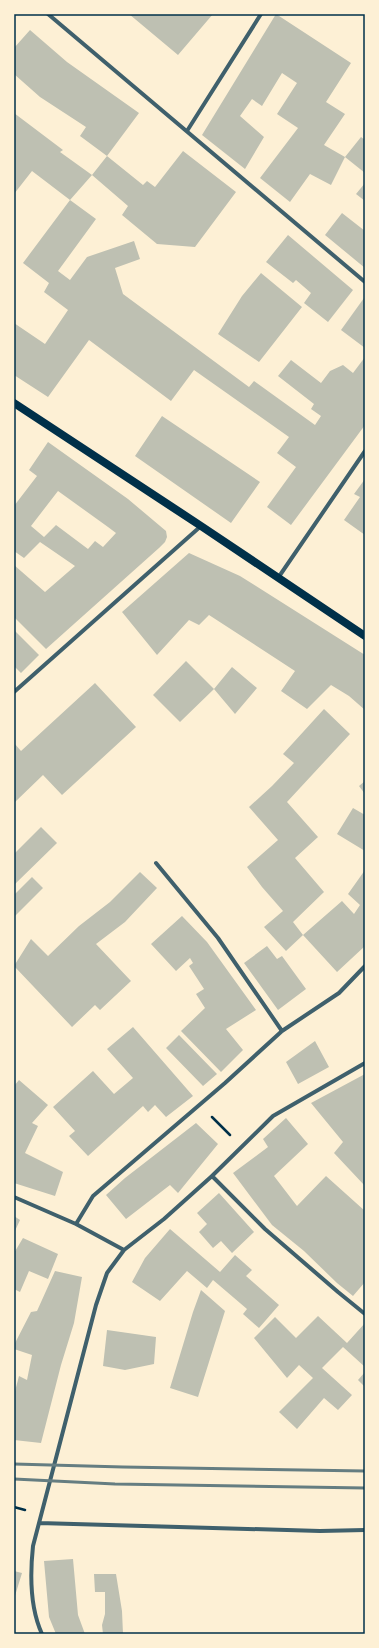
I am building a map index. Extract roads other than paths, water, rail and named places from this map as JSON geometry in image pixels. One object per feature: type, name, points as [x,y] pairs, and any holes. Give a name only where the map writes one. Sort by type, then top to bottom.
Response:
[{"type":"main road","points":[[14,403],[365,636]]},
{"type":"street","points":[[48,14],[365,282]]},
{"type":"street","points":[[187,131],[261,14]]},
{"type":"street","points":[[277,578],[365,451]]},
{"type":"street","points":[[14,692],[201,526]]},
{"type":"street","points":[[156,863],[218,938],[282,1031]]},
{"type":"street","points":[[76,1224],[93,1196],[225,1083],[282,1031],[339,993],[365,966]]},
{"type":"street","points":[[42,1634],[37,1622],[31,1571],[33,1546],[96,1305],[107,1273],[124,1250],[164,1219],[212,1176],[273,1116],[365,1063]]},
{"type":"street","points":[[212,1176],[265,1229],[365,1314]]},
{"type":"street","points":[[14,1197],[76,1224],[124,1250]]},
{"type":"street","points":[[39,1523],[320,1531],[365,1530]]},
{"type":"railway","points":[[14,1464],[365,1471]]},
{"type":"railway","points":[[14,1479],[115,1484],[365,1488]]}]
